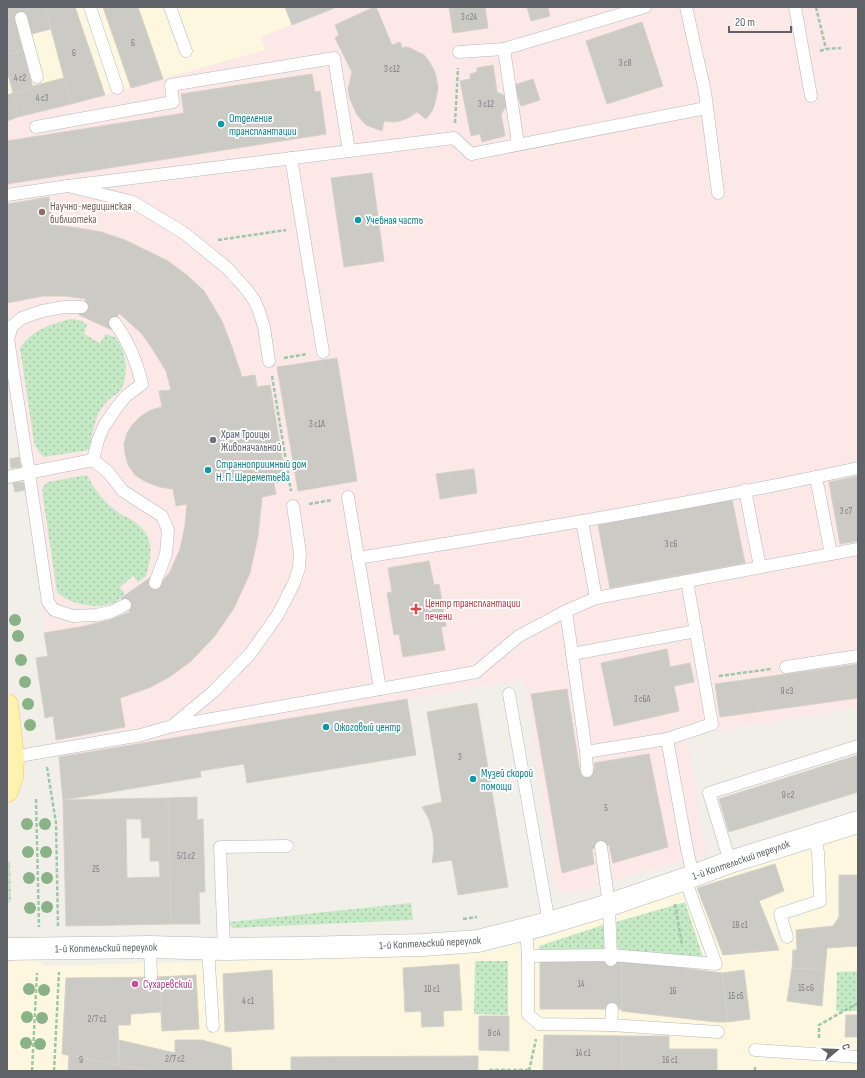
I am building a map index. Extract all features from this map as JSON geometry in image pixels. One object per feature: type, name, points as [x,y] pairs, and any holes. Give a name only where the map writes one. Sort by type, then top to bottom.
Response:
[{"type":"main road","points":[[7,705],[13,757],[12,777],[7,791]]},
{"type":"street","name":"1-й Коптельский переулок","points":[[7,949],[150,947],[216,949],[463,943],[489,939],[609,905],[689,878],[730,862],[858,822]]},
{"type":"lane","points":[[90,7],[117,88]]},
{"type":"lane","points":[[170,7],[186,51]]},
{"type":"lane","points":[[459,52],[504,49],[645,7]]},
{"type":"lane","points":[[686,7],[705,92],[718,193]]},
{"type":"lane","points":[[795,7],[811,96]]},
{"type":"lane","points":[[21,18],[37,77]]},
{"type":"lane","points":[[504,49],[518,144]]},
{"type":"lane","points":[[36,127],[173,102],[171,85],[334,58],[350,150]]},
{"type":"lane","points":[[7,194],[454,138],[471,154],[706,108]]},
{"type":"lane","points":[[291,158],[323,352]]},
{"type":"lane","points":[[68,186],[132,202],[184,233],[227,268],[247,290],[259,311],[264,327],[269,361]]},
{"type":"lane","points":[[82,307],[42,311],[22,318],[12,326],[8,339],[48,602],[54,610],[72,616],[96,615],[111,612],[125,605]]},
{"type":"lane","points":[[93,460],[98,440],[104,426],[126,396],[142,384],[138,368],[124,335],[115,323]]},
{"type":"lane","points":[[7,477],[93,460]]},
{"type":"lane","points":[[93,460],[108,472],[123,490],[162,516],[168,530],[166,554],[155,582]]},
{"type":"lane","points":[[358,558],[582,521],[858,468]]},
{"type":"lane","points":[[816,477],[831,554]]},
{"type":"lane","points":[[745,490],[760,567]]},
{"type":"lane","points":[[348,497],[380,689]]},
{"type":"lane","points":[[172,726],[214,692],[250,654],[286,601],[294,583],[300,552],[294,506]]},
{"type":"lane","points":[[582,521],[596,598]]},
{"type":"lane","points":[[13,757],[141,735],[172,726],[476,672],[519,636],[566,611],[596,598],[858,549]]},
{"type":"lane","points":[[586,752],[667,739],[712,724],[687,581]]},
{"type":"lane","points":[[566,611],[586,752],[587,770]]},
{"type":"lane","points":[[572,654],[696,631]]},
{"type":"lane","points":[[786,667],[858,656]]},
{"type":"lane","points":[[509,694],[549,923]]},
{"type":"lane","points":[[528,956],[611,957],[716,964],[689,878],[687,849],[667,739]]},
{"type":"lane","points":[[730,862],[709,793],[858,746]]},
{"type":"lane","points":[[787,937],[780,914],[820,900],[816,835]]},
{"type":"lane","points":[[213,1026],[220,847],[287,846]]},
{"type":"lane","points":[[600,847],[609,905],[611,957]]},
{"type":"lane","points":[[526,929],[528,956],[528,1014],[539,1024],[611,1025],[718,1032]]},
{"type":"lane","points":[[150,947],[150,977]]},
{"type":"lane","points":[[611,1025],[612,1009]]},
{"type":"lane","points":[[756,1050],[858,1057]]},
{"type":"path","points":[[816,7],[826,49]]},
{"type":"path","points":[[834,48],[841,48]]},
{"type":"path","points":[[454,138],[459,52]]},
{"type":"path","points":[[196,243],[303,228]]},
{"type":"path","points":[[323,352],[269,361],[294,506],[348,497]]},
{"type":"path","points":[[704,678],[786,667]]},
{"type":"path","points":[[45,752],[56,822],[59,932]]},
{"type":"path","points":[[36,799],[40,932]]},
{"type":"path","points":[[674,902],[682,948]]},
{"type":"path","points":[[54,1071],[59,972]]},
{"type":"path","points":[[32,1071],[37,973]]},
{"type":"path","points":[[818,1054],[819,1025],[858,1003]]},
{"type":"path","points":[[489,1070],[529,1071],[539,1024]]},
{"type":"shaded area","points":[[7,7],[337,7],[261,37],[265,50],[7,121]]},
{"type":"shaded area","points":[[337,7],[858,7],[858,708],[686,736],[706,854],[577,891],[557,894],[525,679],[407,699],[416,755],[247,783],[243,764],[201,771],[201,777],[63,800],[53,717],[45,718],[36,658],[48,656],[25,491],[15,492],[13,483],[23,481],[21,467],[11,468],[10,459],[19,457],[7,386],[7,121],[265,50],[261,37]]},
{"type":"shaded area","points":[[858,831],[858,1071],[7,1071],[7,964],[17,960],[35,960],[45,966],[426,955],[478,952],[537,940]]},
{"type":"green space","points":[[71,319],[79,320],[87,324],[84,334],[100,343],[106,334],[115,338],[120,344],[125,358],[125,380],[119,392],[110,398],[102,407],[94,425],[89,450],[44,457],[39,452],[34,442],[20,348],[30,336],[36,332]]},
{"type":"green space","points":[[87,475],[100,496],[109,505],[141,528],[149,540],[150,547],[150,561],[146,576],[138,582],[133,576],[120,587],[125,593],[116,601],[107,605],[99,606],[76,603],[68,600],[57,592],[42,491],[44,485],[48,482]]},
{"type":"green space","points":[[7,861],[10,862],[11,900],[7,903]]},
{"type":"green space","points":[[685,902],[703,957],[618,952],[616,922]]},
{"type":"green space","points":[[411,903],[413,920],[232,928],[229,922]]},
{"type":"green space","points":[[606,924],[606,952],[540,954],[539,946]]},
{"type":"green space","points":[[475,961],[508,961],[508,1015],[474,1014]]},
{"type":"green space","points":[[858,971],[858,1011],[836,1011],[837,972]]},
{"type":"building","points":[[7,7],[45,7],[51,29],[19,37],[23,50],[7,55]]},
{"type":"building","points":[[45,7],[75,7],[105,95],[71,104]]},
{"type":"building","points":[[103,7],[138,7],[163,79],[131,88]]},
{"type":"building","points":[[285,7],[337,7],[292,25]]},
{"type":"building","points":[[376,7],[392,45],[400,42],[402,48],[407,47],[412,49],[424,55],[429,61],[435,72],[438,88],[432,111],[426,119],[417,112],[400,121],[384,121],[382,131],[366,125],[357,115],[348,90],[352,72],[335,38],[339,35],[335,25]]},
{"type":"building","points":[[449,7],[485,7],[488,28],[453,33]]},
{"type":"building","points":[[527,7],[548,7],[550,16],[531,21]]},
{"type":"building","points":[[642,22],[663,86],[607,104],[586,41]]},
{"type":"building","points":[[23,50],[33,88],[13,93],[7,70],[7,55]]},
{"type":"building","points":[[493,65],[497,92],[505,96],[507,106],[501,114],[505,136],[482,142],[480,134],[471,136],[460,81],[470,79],[470,74],[477,72],[477,68]]},
{"type":"building","name":"Отделение трансплантации","points":[[312,74],[315,92],[320,91],[326,134],[7,184],[7,141],[184,113],[181,94]]},
{"type":"building","points":[[64,78],[71,104],[18,117],[13,93]]},
{"type":"building","points":[[533,79],[540,100],[521,106],[514,85]]},
{"type":"building","points":[[13,93],[18,117],[7,121],[7,95]]},
{"type":"building","name":"Учебная часть","points":[[372,173],[384,261],[344,267],[331,178]]},
{"type":"building","name":"Странноприимный дом Н. П. Шереметьева","points":[[49,197],[53,225],[101,232],[125,240],[168,261],[188,276],[204,291],[222,321],[242,377],[255,375],[257,387],[270,385],[286,481],[274,483],[276,494],[262,497],[258,536],[250,573],[234,608],[214,637],[191,661],[171,676],[151,687],[120,698],[125,727],[56,740],[53,716],[45,718],[36,658],[48,656],[44,633],[85,626],[112,619],[130,612],[121,598],[151,577],[158,587],[170,572],[180,549],[185,526],[187,504],[176,506],[173,489],[160,487],[146,482],[135,475],[128,465],[124,444],[127,433],[132,425],[141,416],[151,410],[162,407],[159,391],[171,390],[166,371],[142,334],[119,313],[112,330],[79,315],[86,299],[66,296],[43,296],[7,303],[7,204]]},
{"type":"building","points":[[337,358],[357,481],[298,491],[277,367]]},
{"type":"building","points":[[19,457],[21,467],[11,468],[10,459]]},
{"type":"building","points":[[474,469],[477,493],[440,499],[436,474]]},
{"type":"building","points":[[858,476],[858,541],[840,544],[829,482]]},
{"type":"building","points":[[23,482],[25,490],[15,492],[13,483]]},
{"type":"building","points":[[732,499],[745,563],[610,588],[598,525]]},
{"type":"building","name":"Центр трансплантации печени","points":[[429,561],[434,585],[439,584],[446,626],[441,627],[445,650],[403,657],[399,634],[394,635],[387,593],[392,592],[388,568]]},
{"type":"building","points":[[667,649],[670,667],[690,663],[694,682],[674,686],[679,711],[614,726],[601,663]]},
{"type":"building","points":[[858,664],[858,698],[720,717],[715,684]]},
{"type":"building","points":[[567,689],[580,772],[595,769],[594,763],[649,754],[668,847],[613,863],[609,845],[592,849],[594,864],[562,873],[531,694]]},
{"type":"building","name":"Ожоговый центр","points":[[407,699],[416,755],[247,783],[244,764],[200,771],[201,777],[63,800],[59,757]]},
{"type":"building","points":[[477,703],[508,887],[458,895],[452,860],[432,863],[434,850],[433,834],[429,819],[422,807],[442,802],[427,712]]},
{"type":"building","points":[[858,755],[858,792],[729,832],[719,799]]},
{"type":"building","points":[[197,797],[197,820],[203,819],[205,892],[199,892],[200,924],[171,924],[168,798]]},
{"type":"building","points":[[168,798],[171,924],[66,926],[63,800]],"holes":[[[126,819],[141,819],[142,838],[150,838],[150,861],[159,861],[160,877],[127,878]]]},
{"type":"building","points":[[775,864],[784,891],[759,901],[779,950],[723,955],[697,888]]},
{"type":"building","points":[[839,875],[858,875],[858,946],[827,948],[825,970],[792,968],[793,950],[797,950],[796,930],[833,926],[839,917]]},
{"type":"building","points":[[540,960],[622,960],[622,1009],[540,1009]]},
{"type":"building","points":[[622,960],[722,973],[728,1022],[716,1022],[621,1011]]},
{"type":"building","points":[[459,964],[462,1010],[443,1011],[444,1026],[422,1027],[421,1011],[405,1012],[403,968]]},
{"type":"building","points":[[792,968],[825,970],[822,1006],[787,1001]]},
{"type":"building","points":[[272,970],[274,1029],[225,1032],[223,974]]},
{"type":"building","points":[[744,970],[750,1019],[728,1022],[722,973]]},
{"type":"building","points":[[196,975],[199,1029],[162,1031],[159,977]]},
{"type":"building","points":[[159,977],[161,1012],[131,1014],[130,1025],[118,1025],[119,1065],[62,1054],[66,978]]},
{"type":"building","points":[[846,1015],[858,1015],[858,1037],[845,1037]]},
{"type":"building","points":[[479,1016],[509,1016],[509,1051],[479,1050]]},
{"type":"building","points":[[544,1035],[622,1036],[622,1071],[543,1071]]},
{"type":"building","points":[[622,1036],[669,1036],[669,1049],[717,1049],[717,1071],[622,1071]]},
{"type":"building","points":[[119,1040],[175,1053],[175,1040],[202,1040],[231,1048],[232,1071],[150,1071],[119,1065]]},
{"type":"building","points":[[69,1055],[119,1065],[150,1071],[68,1071]]},
{"type":"building","points":[[478,1056],[478,1071],[291,1071],[291,1057]]},
{"type":"place","name":"Отделение трансплантации","points":[[221,124]]},
{"type":"place","name":"Научно-медицинская библиотека","points":[[42,212]]},
{"type":"place","name":"Учебная часть","points":[[358,220]]},
{"type":"place","name":"Храм Троицы Живоначальной","points":[[213,440]]},
{"type":"place","name":"Странноприимный дом Н. П. Шереметьева","points":[[208,470]]},
{"type":"place","name":"Центр трансплантации печени","points":[[416,609]]},
{"type":"place","name":"Ожоговый центр","points":[[326,727]]},
{"type":"place","name":"Музей скорой помощи","points":[[473,779]]},
{"type":"place","name":"Сухаревский","points":[[135,984]]}]
